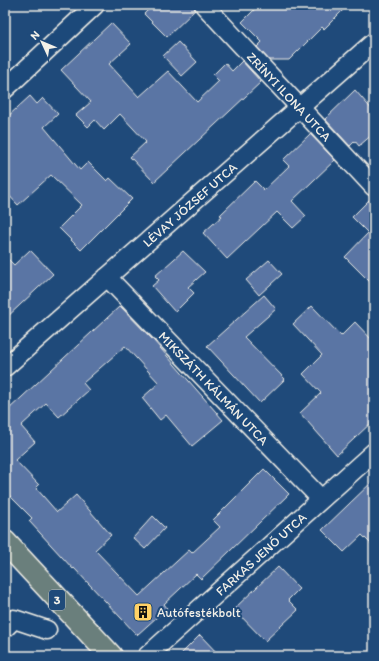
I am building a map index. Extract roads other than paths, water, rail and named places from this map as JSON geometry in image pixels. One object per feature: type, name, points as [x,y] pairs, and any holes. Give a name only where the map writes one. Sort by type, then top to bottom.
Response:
[{"type":"main road","name":"3","points":[[5,542],[110,656]]},
{"type":"street","points":[[5,89],[95,5]]},
{"type":"street","name":"ZRÍNYI ILONA UTCA","points":[[204,5],[374,187]]},
{"type":"street","name":"LÉVAY JÓZSEF UTCA","points":[[5,367],[374,42]]},
{"type":"street","name":"MIKSZÁTH KÁLMÁN UTCA","points":[[107,276],[321,499]]},
{"type":"street","name":"FARKAS JENŐ UTCA","points":[[147,656],[374,452]]},
{"type":"street","points":[[14,621],[47,630]]},
{"type":"place","name":"Autófestékbolt","points":[[143,612]]}]
